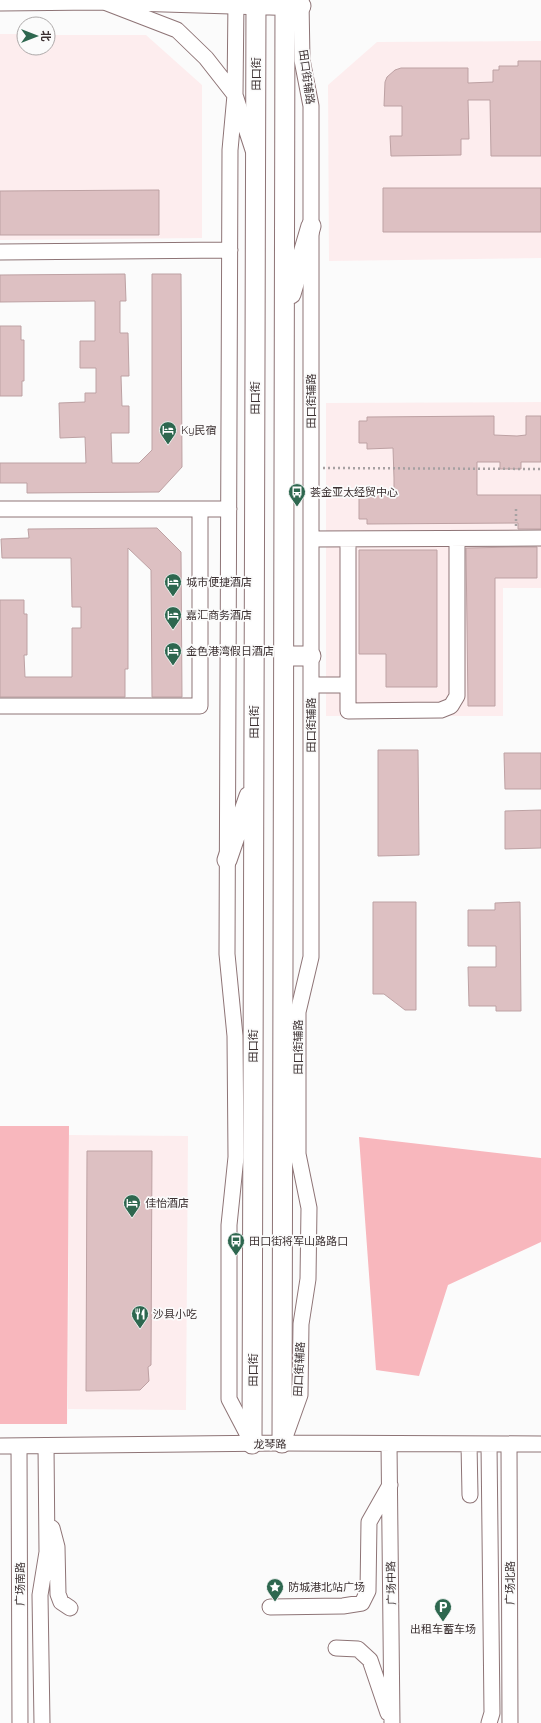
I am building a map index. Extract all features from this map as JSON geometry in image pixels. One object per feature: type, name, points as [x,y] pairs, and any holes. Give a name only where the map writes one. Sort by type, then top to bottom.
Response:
[{"type":"main road","points":[[0,1],[98,0],[293,3],[285,314],[282,1443]]},
{"type":"main road","name":"田口街","points":[[252,1444],[256,3]]},
{"type":"main road","points":[[285,314],[311,226]]},
{"type":"main road","points":[[284,656],[311,656]]},
{"type":"main road","points":[[227,860],[254,780]]},
{"type":"street","points":[[98,0],[177,30],[206,58],[235,95],[256,160]]},
{"type":"street","points":[[236,2],[235,95],[230,150],[227,860],[227,954],[235,1036],[236,1157],[229,1225],[229,1399],[252,1444]]},
{"type":"street","name":"田口街辅路","points":[[282,1443],[300,1395],[301,1324],[308,1279],[309,1208],[298,1154],[298,1012],[310,957],[311,106],[293,3]]},
{"type":"street","points":[[0,252],[230,250]]},
{"type":"street","points":[[0,509],[229,509]]},
{"type":"street","points":[[0,706],[200,706],[200,509]]},
{"type":"street","points":[[311,539],[541,538]]},
{"type":"street","points":[[341,539],[348,711],[441,710],[451,706],[457,696],[457,539]]},
{"type":"street","points":[[310,685],[348,685]]},
{"type":"street","name":"龙琴路","points":[[0,1446],[282,1443],[541,1444]]},
{"type":"street","name":"广场中路","points":[[389,1444],[392,1723]]},
{"type":"street","points":[[469,1444],[470,1496]]},
{"type":"street","points":[[489,1723],[492,1713],[490,1444]]},
{"type":"street","name":"广场北路","points":[[509,1444],[510,1723]]},
{"type":"street","name":"广场南路","points":[[19,1446],[20,1723]]},
{"type":"street","points":[[42,1723],[40,1595],[46,1552],[46,1446]]},
{"type":"street","points":[[270,1607],[343,1606],[362,1603],[368,1590],[368,1522],[390,1485]]},
{"type":"street","points":[[46,1501],[57,1547],[58,1594],[61,1602],[70,1608]]},
{"type":"street","points":[[336,1648],[358,1649],[370,1660],[392,1723]]},
{"type":"path","points":[[311,469],[541,469]]},
{"type":"shaded area","points":[[0,34],[16,34],[16,56],[56,56],[56,35],[146,35],[202,85],[202,238],[0,240]]},
{"type":"shaded area","points":[[541,41],[541,258],[329,261],[328,85],[377,42]]},
{"type":"shaded area","name":"荟金亚太经贸中心","points":[[541,402],[541,588],[503,588],[503,716],[326,716],[326,403]]},
{"type":"shaded area","points":[[0,1126],[69,1126],[67,1424],[0,1424]]},
{"type":"shaded area","points":[[69,1135],[188,1136],[186,1410],[68,1409]]},
{"type":"shaded area","points":[[359,1137],[541,1158],[541,1242],[448,1285],[419,1376],[376,1370]]},
{"type":"building","points":[[518,61],[541,61],[541,156],[491,156],[490,100],[468,100],[469,139],[461,139],[461,155],[391,156],[390,136],[402,136],[402,106],[384,106],[385,82],[387,77],[395,70],[401,68],[468,68],[468,83],[493,82],[493,70],[499,70],[499,66],[518,66]]},
{"type":"building","points":[[383,188],[541,188],[541,232],[383,232]]},
{"type":"building","points":[[159,190],[159,235],[0,235],[0,191]]},
{"type":"building","points":[[125,274],[126,301],[120,301],[120,333],[128,333],[129,376],[121,376],[122,406],[129,406],[129,433],[111,433],[112,463],[139,463],[152,450],[152,274],[181,274],[182,467],[159,492],[27,493],[27,483],[0,483],[0,463],[86,463],[85,437],[60,438],[59,403],[85,402],[85,393],[96,393],[96,368],[80,368],[80,341],[95,341],[95,301],[0,302],[0,275]]},
{"type":"building","points":[[0,326],[21,326],[21,340],[24,340],[24,381],[22,381],[22,396],[0,396]]},
{"type":"building","points":[[494,416],[494,435],[517,436],[526,435],[526,416],[541,416],[541,462],[521,462],[521,469],[500,469],[500,462],[477,462],[477,495],[541,495],[541,529],[518,529],[518,523],[367,524],[367,519],[359,519],[359,496],[367,496],[367,491],[394,491],[394,478],[393,448],[367,449],[367,443],[359,443],[359,421],[367,421],[367,417]]},
{"type":"building","points":[[157,528],[181,552],[182,697],[152,697],[151,570],[128,548],[128,669],[125,669],[125,697],[0,697],[0,600],[24,600],[24,614],[27,614],[27,655],[24,655],[25,677],[72,677],[72,628],[81,628],[81,607],[72,607],[71,558],[2,558],[1,539],[29,538],[28,529]]},
{"type":"building","points":[[537,547],[537,578],[495,578],[495,706],[468,706],[466,548]]},
{"type":"building","points":[[359,550],[437,550],[437,687],[386,687],[386,654],[359,654]]},
{"type":"building","points":[[378,750],[418,750],[419,855],[378,856]]},
{"type":"building","points":[[504,753],[541,753],[541,789],[505,789]]},
{"type":"building","points":[[541,810],[541,848],[505,849],[505,811]]},
{"type":"building","points":[[373,902],[416,902],[416,1010],[405,1010],[384,994],[373,994]]},
{"type":"building","points":[[520,902],[521,1011],[496,1011],[496,1006],[469,1006],[468,967],[496,967],[496,946],[468,946],[468,910],[495,910],[495,903]]},
{"type":"building","points":[[87,1151],[152,1151],[151,1365],[148,1367],[149,1381],[140,1390],[86,1391]]},
{"type":"place","name":"Ky民宿","points":[[168,445]]},
{"type":"place","name":"荟金亚太经贸中心","points":[[297,507]]},
{"type":"place","name":"城市便捷酒店","points":[[173,597]]},
{"type":"place","name":"嘉汇商务酒店","points":[[173,630]]},
{"type":"place","name":"金色港湾假日酒店","points":[[173,666]]},
{"type":"place","name":"佳怡酒店","points":[[132,1218]]},
{"type":"place","name":"田口街将军山路路口","points":[[236,1256]]},
{"type":"place","name":"沙县小吃","points":[[140,1329]]},
{"type":"place","name":"防城港北站广场","points":[[275,1602]]},
{"type":"place","name":"出租车蓄车场","points":[[443,1622]]}]
